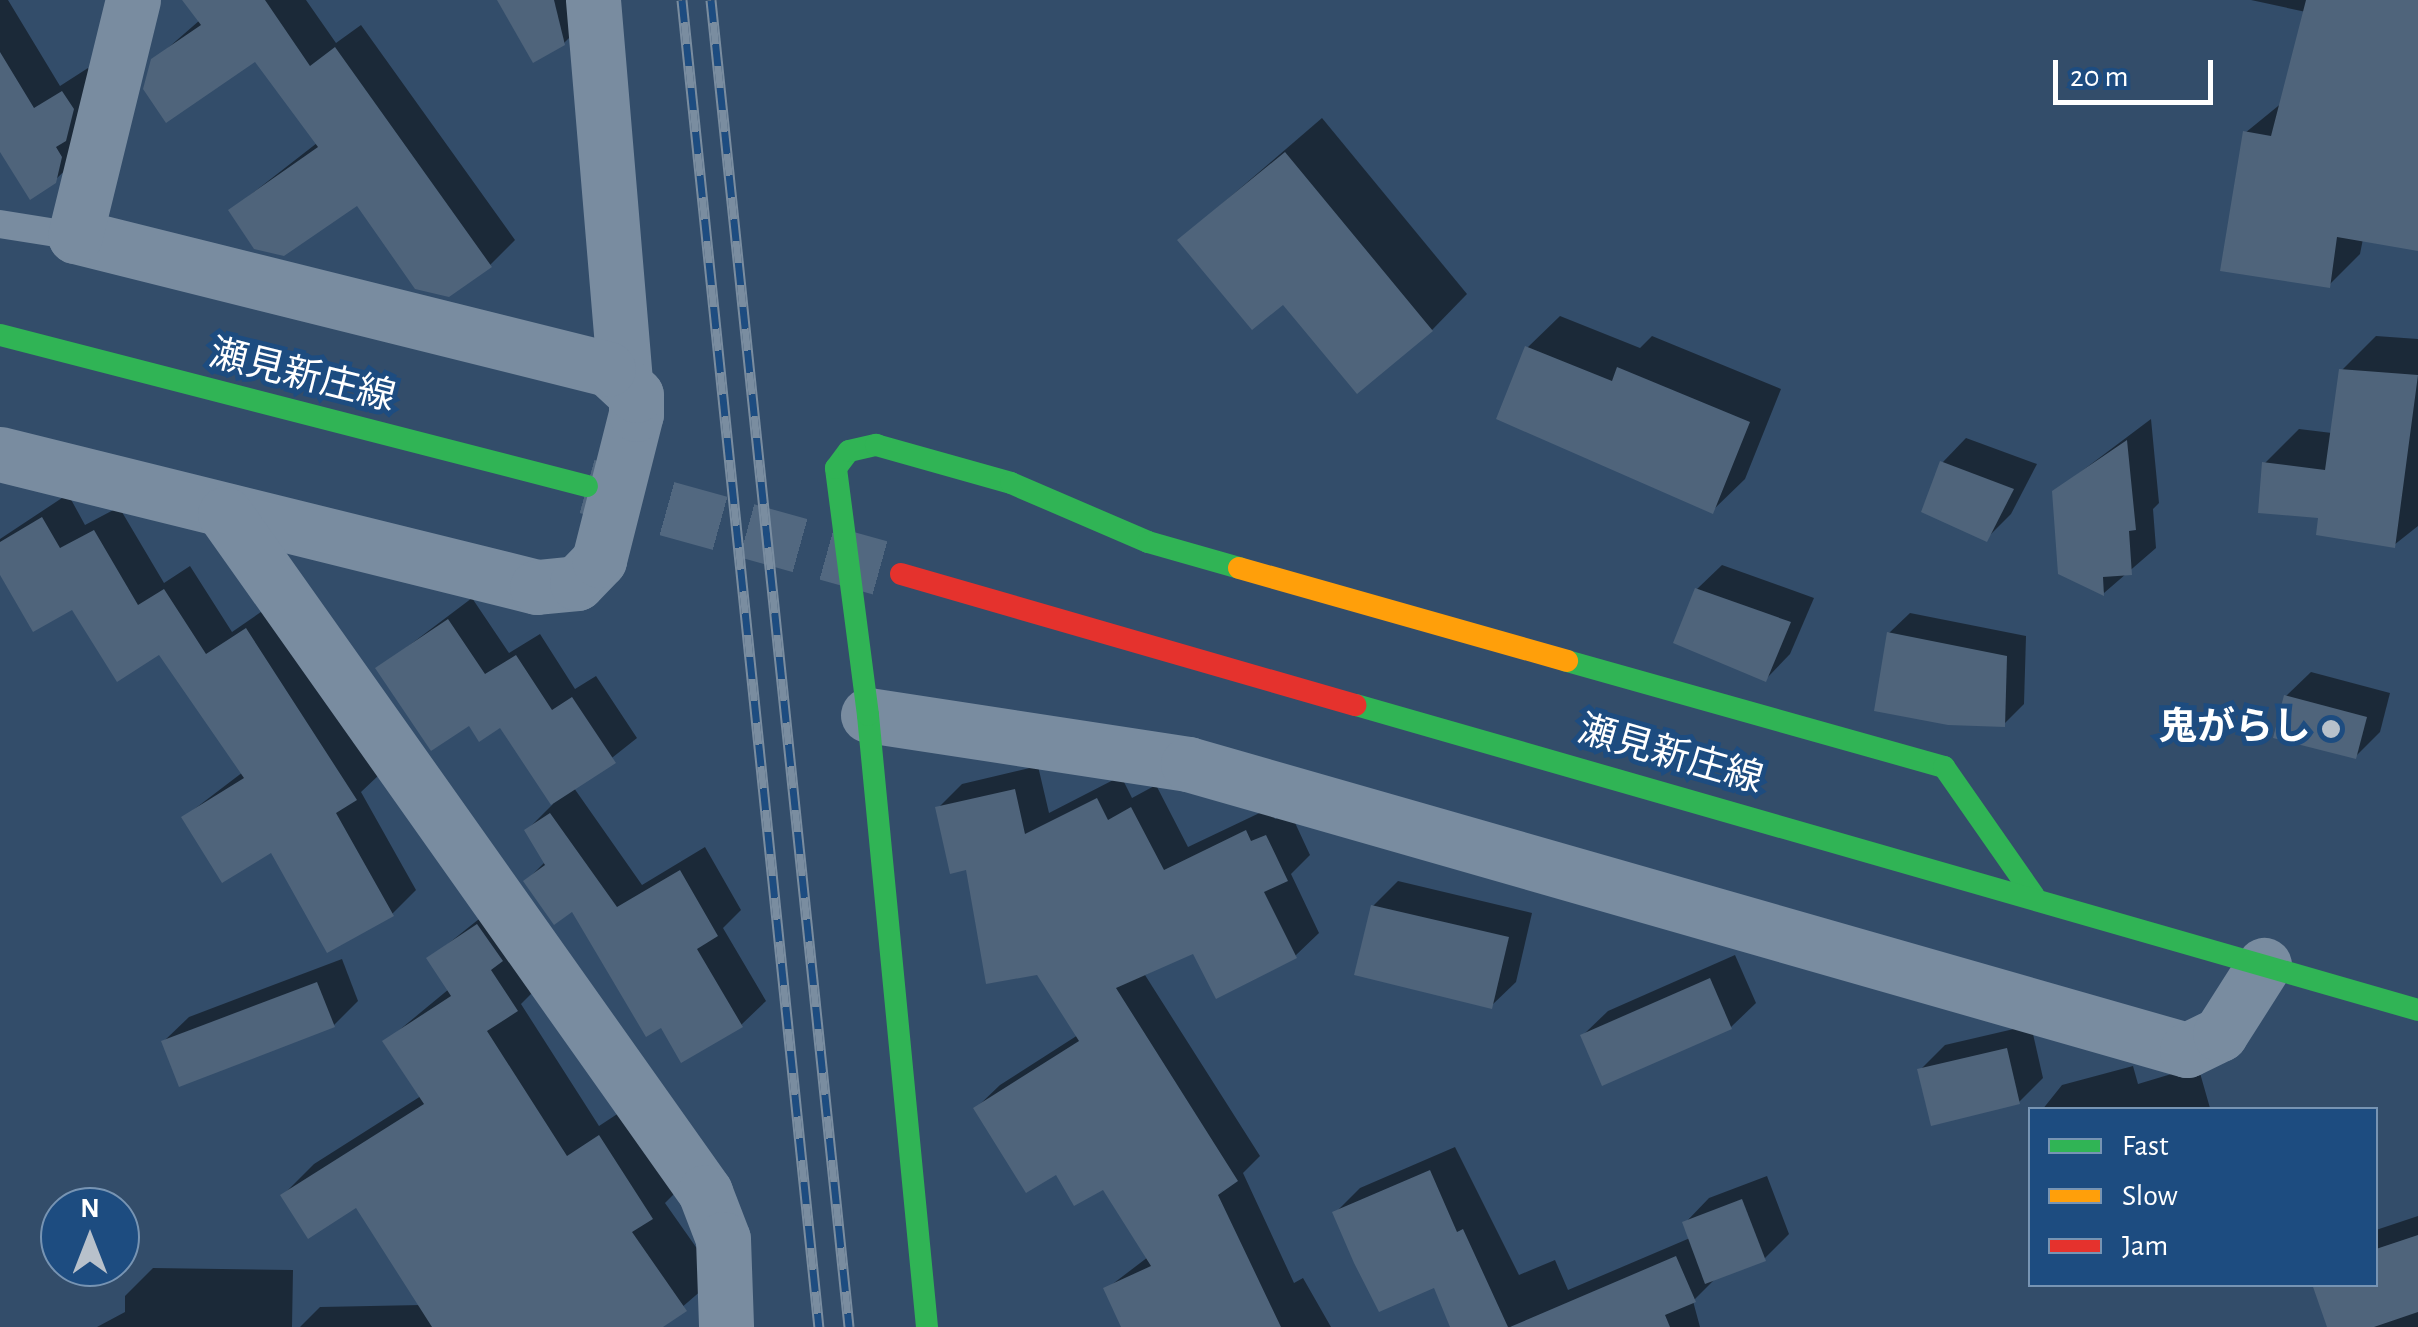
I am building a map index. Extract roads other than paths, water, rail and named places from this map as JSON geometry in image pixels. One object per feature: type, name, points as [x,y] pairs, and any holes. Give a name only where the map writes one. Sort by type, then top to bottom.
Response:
[{"type":"main road","name":"瀬見新庄線","points":[[0,335],[588,486]]},
{"type":"main road","points":[[927,1327],[868,715],[836,468],[849,451],[876,446],[1011,484],[1148,542],[1944,768],[2034,896]]},
{"type":"main road","name":"瀬見新庄線","points":[[901,574],[2034,896],[2418,1010]]},
{"type":"street","points":[[0,454],[224,514],[537,587],[577,584],[598,560],[636,414],[636,395],[625,379],[608,368],[75,236],[133,0]]},
{"type":"street","points":[[593,0],[625,379]]},
{"type":"street","points":[[224,514],[704,1192],[722,1239],[726,1327]]},
{"type":"street","points":[[868,715],[1188,764],[2187,1050],[2220,1034],[2264,965]]},
{"type":"lane","points":[[0,224],[75,236]]},
{"type":"tunnel","points":[[587,486],[889,570]]},
{"type":"railway","points":[[682,0],[819,1327]]},
{"type":"railway","points":[[711,0],[849,1327]]},
{"type":"place","name":"鬼がらし","points":[[2331,729]]}]
